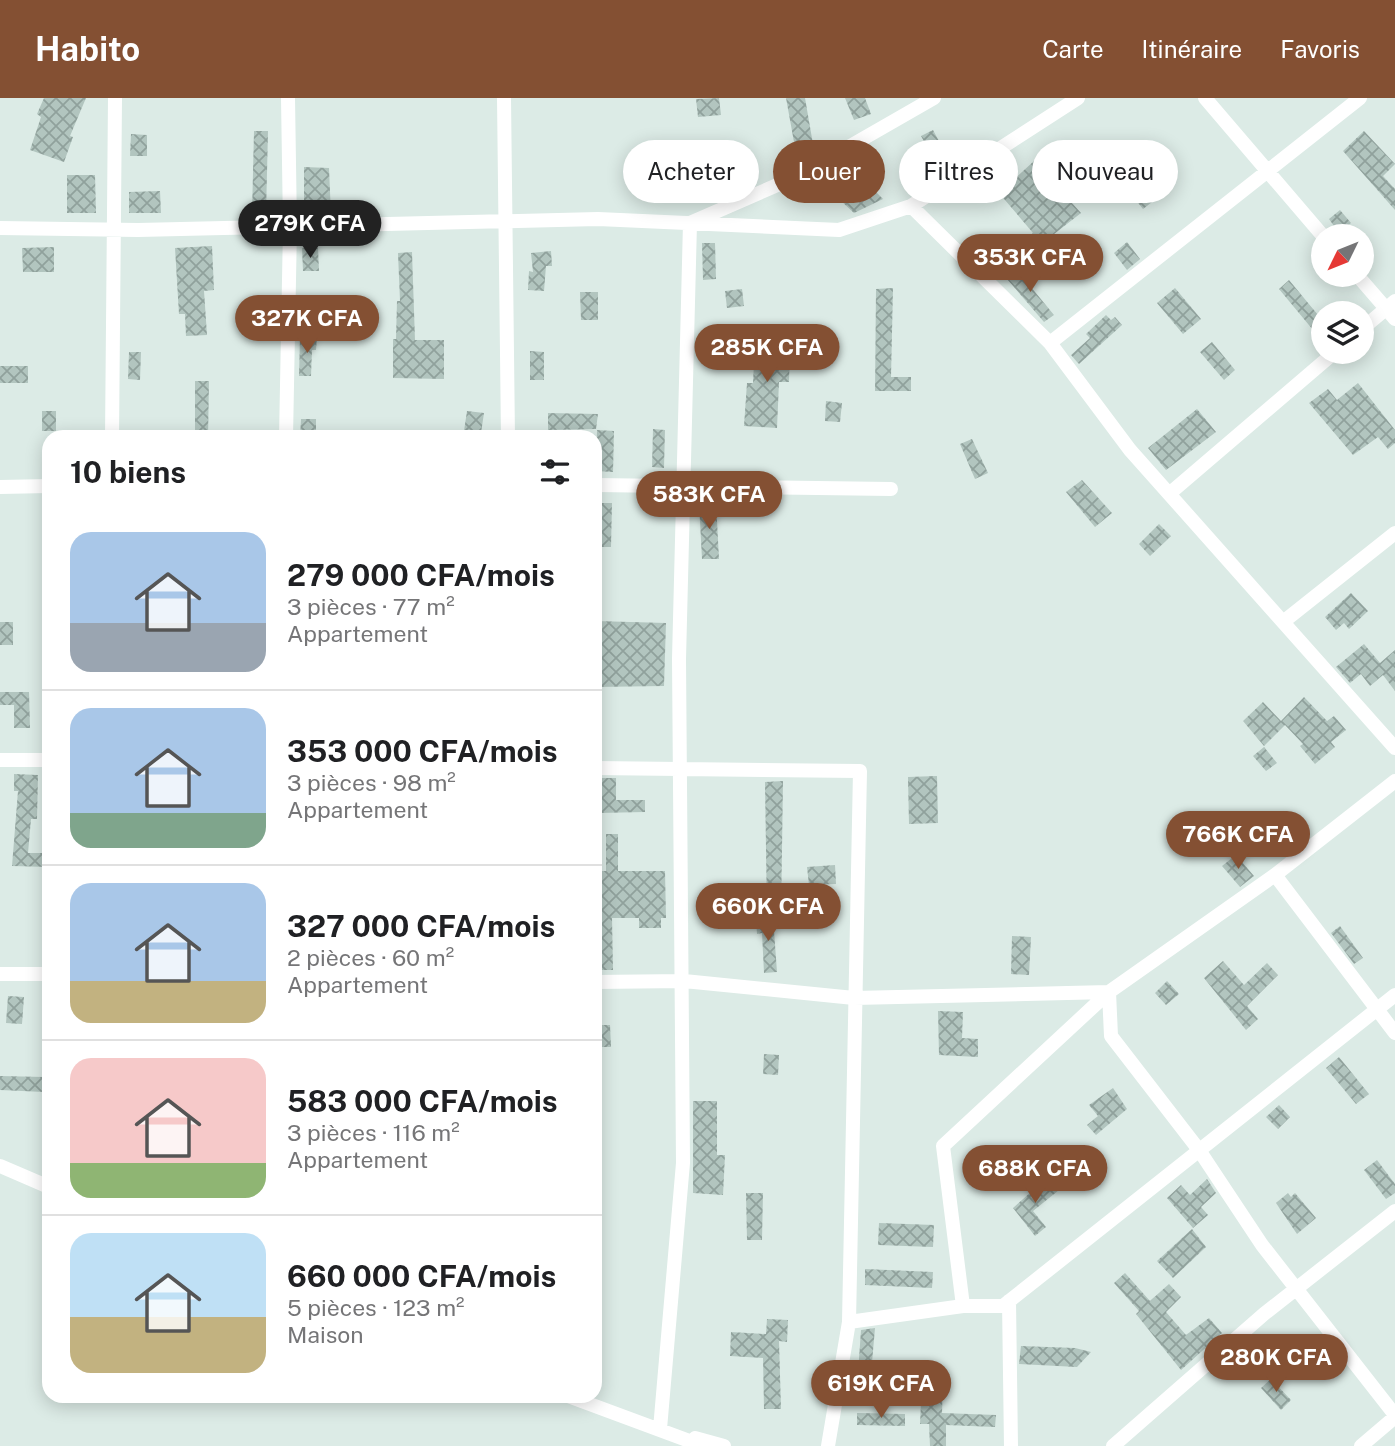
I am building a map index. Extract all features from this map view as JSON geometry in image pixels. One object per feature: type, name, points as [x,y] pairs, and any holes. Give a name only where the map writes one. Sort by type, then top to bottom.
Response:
[{"type":"street","points":[[112,430],[115,98]]},
{"type":"street","points":[[286,430],[290,226],[288,98]]},
{"type":"street","points":[[504,98],[508,430]]},
{"type":"street","points":[[0,228],[114,230],[598,219],[839,230],[911,206],[1078,98]]},
{"type":"street","points":[[1205,98],[1312,224]]},
{"type":"street","points":[[1050,343],[1268,174],[1360,98]]},
{"type":"street","points":[[690,223],[798,176],[925,101]]},
{"type":"street","points":[[911,206],[1050,343],[1130,450],[1395,748]]},
{"type":"street","points":[[660,1429],[684,1163],[684,981],[678,771],[690,223]]},
{"type":"street","points":[[1369,287],[1392,310],[1374,321]]},
{"type":"street","points":[[1169,494],[1321,364]]},
{"type":"street","points":[[602,485],[891,489]]},
{"type":"street","points":[[0,487],[42,486]]},
{"type":"street","points":[[1283,622],[1395,533]]},
{"type":"street","points":[[0,760],[42,760]]},
{"type":"street","points":[[602,768],[860,771],[849,1322],[828,1446]]},
{"type":"street","points":[[963,1306],[943,1146],[1109,992],[1276,876],[1395,781]]},
{"type":"street","points":[[1276,876],[1395,1033]]},
{"type":"street","points":[[0,974],[42,974]]},
{"type":"street","points":[[602,982],[684,981],[854,998],[1109,992]]},
{"type":"street","points":[[1109,992],[1111,1036],[1199,1150],[1262,1245],[1395,1416],[1361,1446]]},
{"type":"street","points":[[849,1322],[963,1306],[1003,1306],[1395,995]]},
{"type":"street","points":[[0,1166],[42,1184]]},
{"type":"street","points":[[1113,1446],[1296,1289],[1395,1212]]},
{"type":"street","points":[[1009,1301],[1011,1446]]},
{"type":"street","points":[[588,1403],[703,1446]]},
{"type":"street","points":[[660,1429],[724,1446]]},
{"type":"building","points":[[44,98],[86,98],[70,136],[73,137],[64,162],[30,150],[41,117],[37,114]]},
{"type":"building","points":[[719,98],[721,115],[698,117],[696,99]]},
{"type":"building","points":[[786,98],[805,98],[812,140],[794,140]]},
{"type":"building","points":[[845,98],[865,98],[871,114],[854,120]]},
{"type":"building","points":[[933,130],[938,140],[923,140],[921,136]]},
{"type":"building","points":[[254,131],[268,131],[266,214],[252,213]]},
{"type":"building","points":[[1364,131],[1395,164],[1383,176],[1395,189],[1395,210],[1343,151]]},
{"type":"building","points":[[131,134],[147,135],[147,156],[130,156]]},
{"type":"building","points":[[1032,163],[1032,203],[1072,203],[1081,213],[1040,245],[1031,257],[1020,245],[1033,233],[1008,203],[1018,203],[1018,176]]},
{"type":"building","points":[[304,167],[329,168],[331,215],[304,214]]},
{"type":"building","points":[[67,175],[95,175],[96,213],[67,213]]},
{"type":"building","points":[[160,191],[161,213],[129,213],[129,192]]},
{"type":"building","points":[[843,203],[875,203],[854,213]]},
{"type":"building","points":[[1138,203],[1151,203],[1143,209]]},
{"type":"building","points":[[1340,210],[1351,223],[1333,224],[1329,219]]},
{"type":"building","points":[[1127,242],[1140,259],[1127,270],[1114,253]]},
{"type":"building","points":[[702,243],[715,243],[716,279],[703,280]]},
{"type":"building","points":[[212,246],[214,290],[204,291],[207,335],[186,336],[185,314],[179,314],[175,248]]},
{"type":"building","points":[[54,247],[54,272],[23,272],[22,248]]},
{"type":"building","points":[[302,248],[318,248],[319,271],[303,271]]},
{"type":"building","points":[[551,251],[552,266],[546,266],[544,291],[528,290],[529,271],[533,272],[531,253]]},
{"type":"building","points":[[412,252],[415,340],[444,340],[444,379],[393,378],[393,339],[396,339],[397,301],[400,301],[398,253]]},
{"type":"building","points":[[1022,267],[1031,277],[1026,281],[1054,315],[1044,322],[1007,279]]},
{"type":"building","points":[[1289,280],[1311,307],[1311,328],[1279,289]]},
{"type":"building","points":[[893,288],[891,377],[911,377],[911,391],[875,391],[876,289]]},
{"type":"building","points":[[1175,288],[1201,319],[1183,334],[1157,303]]},
{"type":"building","points":[[742,289],[744,306],[727,308],[725,291]]},
{"type":"building","points":[[580,292],[598,292],[598,320],[581,320]]},
{"type":"building","points":[[1106,315],[1111,320],[1115,317],[1122,325],[1079,364],[1071,355],[1090,338],[1086,334]]},
{"type":"building","points":[[300,337],[317,337],[316,350],[312,350],[311,376],[299,376]]},
{"type":"building","points":[[755,342],[790,344],[789,382],[779,382],[777,428],[744,426],[747,383],[753,383]]},
{"type":"building","points":[[1212,342],[1235,370],[1224,380],[1200,352]]},
{"type":"building","points":[[530,351],[544,352],[544,380],[530,380]]},
{"type":"building","points":[[129,352],[141,352],[140,380],[128,379]]},
{"type":"building","points":[[0,366],[28,366],[28,383],[0,383]]},
{"type":"building","points":[[195,381],[209,381],[208,430],[195,430]]},
{"type":"building","points":[[1358,383],[1395,430],[1395,443],[1388,449],[1378,437],[1353,455],[1309,403],[1328,389],[1337,400]]},
{"type":"building","points":[[826,401],[842,403],[840,422],[825,421]]},
{"type":"building","points":[[1197,409],[1216,432],[1166,470],[1148,448]]},
{"type":"building","points":[[42,411],[56,411],[56,430],[42,430]]},
{"type":"building","points":[[467,411],[484,413],[481,430],[464,430]]},
{"type":"building","points":[[548,413],[598,414],[596,429],[548,430]]},
{"type":"building","points":[[301,419],[316,419],[316,430],[300,430]]},
{"type":"building","points":[[653,429],[665,430],[664,468],[652,467]]},
{"type":"building","points":[[602,430],[614,431],[613,472],[602,471]]},
{"type":"building","points":[[972,439],[988,473],[975,479],[960,444]]},
{"type":"building","points":[[1082,480],[1112,513],[1095,527],[1066,492]]},
{"type":"building","points":[[716,502],[719,559],[702,559],[699,503]]},
{"type":"building","points":[[602,503],[612,503],[611,547],[602,547]]},
{"type":"building","points":[[1159,524],[1171,536],[1150,556],[1139,544]]},
{"type":"building","points":[[1351,593],[1368,611],[1349,629],[1344,623],[1336,630],[1325,617]]},
{"type":"building","points":[[602,621],[666,623],[664,686],[602,687]]},
{"type":"building","points":[[0,622],[13,622],[13,645],[0,645]]},
{"type":"building","points":[[1364,644],[1380,663],[1395,650],[1395,691],[1383,675],[1370,686],[1361,674],[1350,683],[1336,667]]},
{"type":"building","points":[[0,692],[29,692],[30,728],[14,728],[14,705],[0,705]]},
{"type":"building","points":[[1304,697],[1327,721],[1334,716],[1346,730],[1331,742],[1335,747],[1315,764],[1300,746],[1303,744],[1285,725],[1264,746],[1243,721],[1263,702],[1281,721]]},
{"type":"building","points":[[1264,747],[1277,763],[1266,771],[1253,756]]},
{"type":"building","points":[[14,774],[38,775],[37,819],[31,819],[28,853],[42,853],[42,867],[12,866],[18,791],[14,791]]},
{"type":"building","points":[[937,776],[938,823],[909,824],[908,777]]},
{"type":"building","points":[[602,778],[616,778],[616,800],[645,800],[645,812],[602,813]]},
{"type":"building","points":[[783,781],[781,916],[767,916],[765,782]]},
{"type":"building","points":[[606,834],[618,834],[618,871],[665,871],[666,918],[661,918],[661,928],[639,928],[639,918],[612,918],[613,970],[602,970],[602,871],[606,871]]},
{"type":"building","points":[[1236,855],[1254,876],[1240,887],[1222,866]]},
{"type":"building","points":[[835,865],[836,884],[809,885],[807,867]]},
{"type":"building","points":[[709,902],[735,902],[735,918],[709,917]]},
{"type":"building","points":[[773,917],[777,972],[764,973],[762,933],[757,934],[756,918]]},
{"type":"building","points":[[1340,926],[1363,958],[1354,964],[1331,933]]},
{"type":"building","points":[[1012,936],[1031,937],[1029,975],[1011,974]]},
{"type":"building","points":[[1223,961],[1244,985],[1267,963],[1278,975],[1247,1006],[1258,1019],[1246,1030],[1204,978]]},
{"type":"building","points":[[1167,981],[1179,994],[1166,1005],[1155,993]]},
{"type":"building","points":[[8,996],[24,997],[22,1024],[6,1023]]},
{"type":"building","points":[[938,1011],[963,1012],[962,1038],[978,1039],[978,1057],[939,1055]]},
{"type":"building","points":[[602,1025],[610,1025],[611,1047],[602,1047]]},
{"type":"building","points":[[764,1054],[779,1055],[778,1075],[763,1074]]},
{"type":"building","points":[[1339,1057],[1369,1094],[1356,1104],[1326,1068]]},
{"type":"building","points":[[0,1076],[42,1077],[42,1092],[0,1090]]},
{"type":"building","points":[[1113,1088],[1127,1109],[1096,1135],[1087,1125],[1098,1116],[1089,1105]]},
{"type":"building","points":[[693,1101],[717,1101],[717,1155],[725,1155],[723,1195],[693,1193]]},
{"type":"building","points":[[1279,1105],[1290,1117],[1278,1129],[1266,1117]]},
{"type":"building","points":[[1085,1148],[1102,1166],[1090,1175],[1075,1157]]},
{"type":"building","points":[[1377,1160],[1395,1184],[1395,1193],[1386,1199],[1364,1170]]},
{"type":"building","points":[[1048,1177],[1059,1190],[1033,1211],[1046,1227],[1035,1236],[1013,1208]]},
{"type":"building","points":[[1207,1179],[1216,1193],[1201,1207],[1208,1215],[1193,1228],[1167,1198],[1181,1185],[1190,1195]]},
{"type":"building","points":[[746,1193],[763,1193],[762,1240],[747,1240]]},
{"type":"building","points":[[1288,1193],[1291,1197],[1295,1193],[1316,1218],[1297,1234],[1276,1203]]},
{"type":"building","points":[[879,1223],[934,1225],[933,1247],[878,1245]]},
{"type":"building","points":[[1192,1229],[1206,1247],[1173,1278],[1157,1261]]},
{"type":"building","points":[[865,1269],[933,1272],[932,1288],[865,1285]]},
{"type":"building","points":[[1125,1273],[1150,1301],[1169,1284],[1181,1297],[1166,1312],[1186,1335],[1209,1318],[1222,1333],[1181,1370],[1136,1314],[1139,1311],[1114,1283]]},
{"type":"building","points":[[767,1319],[788,1320],[787,1342],[779,1341],[781,1409],[764,1409],[763,1358],[730,1356],[731,1332],[766,1334]]},
{"type":"building","points":[[875,1328],[871,1374],[858,1373],[861,1330]]},
{"type":"building","points":[[1021,1346],[1075,1348],[1091,1352],[1077,1367],[1019,1364]]},
{"type":"building","points":[[1271,1379],[1291,1400],[1281,1410],[1261,1388]]},
{"type":"building","points":[[922,1380],[943,1381],[942,1413],[996,1415],[995,1427],[946,1425],[946,1446],[930,1446],[929,1424],[920,1424]]},
{"type":"building","points":[[857,1413],[905,1414],[905,1426],[857,1425]]}]
